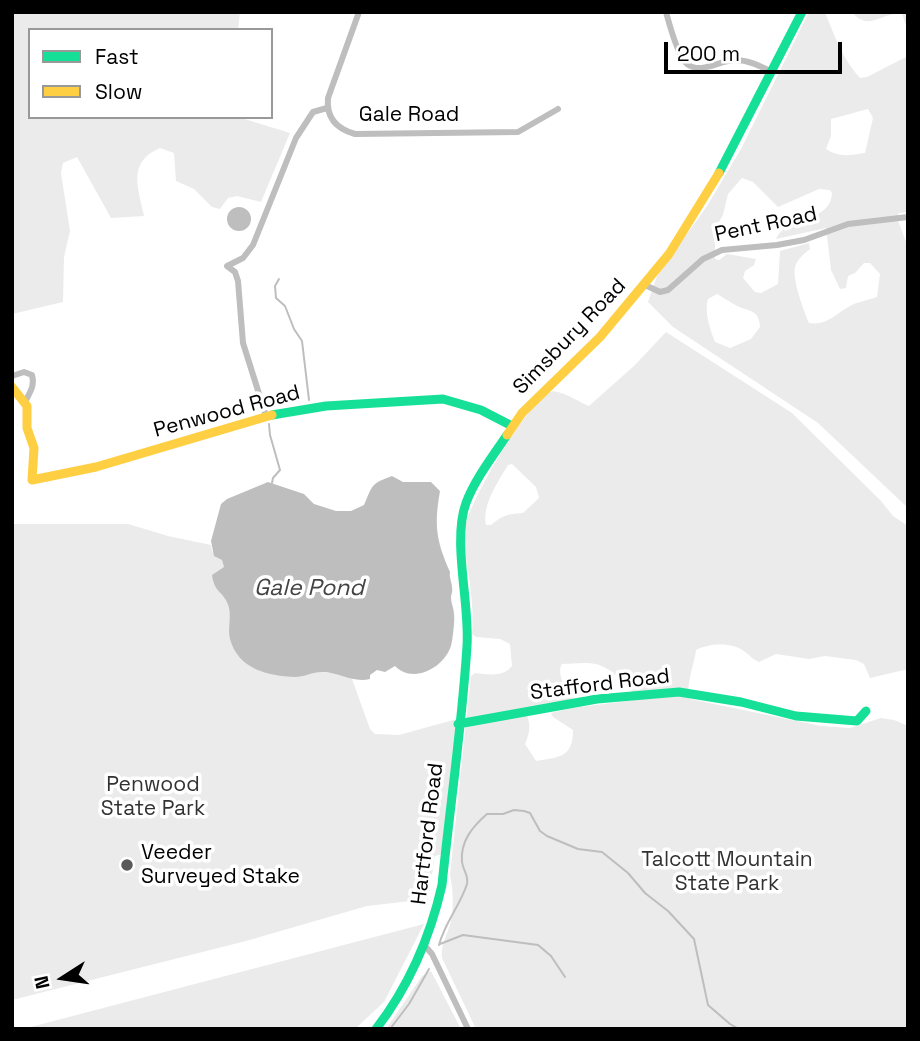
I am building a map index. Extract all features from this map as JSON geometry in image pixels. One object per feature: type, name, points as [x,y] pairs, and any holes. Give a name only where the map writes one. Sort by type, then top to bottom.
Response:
[{"type":"main road","name":"Simsbury Road","points":[[465,670],[468,622],[460,551],[461,520],[472,490],[512,426],[533,401],[600,337],[669,254],[711,188],[750,118],[802,12]]},
{"type":"main road","points":[[12,387],[25,402]]},
{"type":"main road","name":"Penwood Road","points":[[25,402],[27,428],[34,448],[32,480],[96,467],[266,416],[326,405],[443,399],[481,410],[512,426]]},
{"type":"main road","name":"Hartford Road","points":[[376,1029],[402,992],[425,946],[436,915],[442,885],[465,670]]},
{"type":"main road","name":"Stafford Road","points":[[458,724],[597,699],[679,692],[741,702],[810,718],[857,721],[866,711]]},
{"type":"street","name":"Gale Road","points":[[359,12],[330,89],[327,108],[338,127],[355,134],[518,132],[558,109]]},
{"type":"street","points":[[666,12],[681,57],[689,65],[702,67],[740,60],[772,72]]},
{"type":"street","points":[[266,416],[243,343],[238,281],[235,272],[226,266],[243,258],[253,245],[296,138],[313,112],[327,108]]},
{"type":"street","name":"Pent Road","points":[[645,285],[660,292],[668,290],[703,259],[722,250],[777,245],[804,240],[848,224],[908,218]]},
{"type":"street","points":[[12,376],[24,372],[32,375],[33,389],[25,402]]},
{"type":"street","points":[[425,946],[432,954],[468,1029]]},
{"type":"green space","points":[[12,12],[240,12],[238,28],[28,28],[28,119],[244,119],[290,133],[261,202],[237,196],[228,198],[220,209],[212,207],[194,189],[176,181],[174,153],[160,148],[143,160],[137,176],[144,216],[111,218],[77,157],[63,163],[61,173],[70,231],[64,257],[63,302],[12,314]]},
{"type":"green space","points":[[809,12],[825,12],[844,55],[860,78],[908,56],[908,212],[899,213],[897,218],[908,247],[908,508],[818,423],[673,327],[648,302],[657,276],[707,206],[741,149]],"holes":[[[868,109],[873,118],[865,153],[841,155],[826,149],[831,136],[831,119]],[[742,178],[753,182],[778,207],[819,189],[830,190],[832,193],[824,210],[789,226],[776,239],[826,228],[831,270],[840,289],[846,288],[848,276],[864,263],[870,263],[880,274],[877,297],[853,305],[821,323],[809,323],[795,280],[795,267],[801,256],[810,249],[809,243],[780,251],[778,284],[761,293],[755,292],[743,278],[745,271],[754,265],[756,259],[727,254],[719,260],[715,259],[715,229],[723,215],[728,194]],[[717,294],[753,312],[758,317],[760,327],[751,339],[730,348],[715,342],[707,315],[708,299]]]},
{"type":"green space","points":[[852,12],[908,12],[908,31],[902,14],[864,21]]},
{"type":"green space","name":"Talcott Mountain State Park","points":[[666,332],[792,413],[893,516],[908,526],[908,669],[870,678],[864,664],[856,660],[825,656],[809,659],[776,654],[759,662],[734,646],[714,645],[696,650],[689,694],[690,699],[821,726],[850,728],[881,718],[908,726],[908,1029],[476,1029],[442,958],[443,944],[452,915],[450,875],[471,676],[475,673],[499,674],[512,666],[510,644],[500,639],[476,637],[472,634],[472,602],[464,541],[467,519],[499,456],[540,400],[554,391],[589,406],[635,365]],"holes":[[[512,464],[536,487],[539,498],[523,513],[506,516],[486,525],[486,509],[492,494],[508,465]],[[588,663],[601,666],[626,684],[635,700],[551,713],[573,730],[570,746],[558,757],[536,761],[525,744],[529,729],[526,713],[574,698],[563,682],[560,672],[562,664]]]},
{"type":"green space","name":"Penwood State Park","points":[[12,524],[128,524],[211,545],[212,551],[222,560],[224,567],[213,582],[229,605],[231,639],[238,655],[297,677],[319,672],[352,679],[370,729],[375,734],[399,735],[457,719],[446,853],[435,856],[428,899],[367,906],[246,941],[12,1000]]},
{"type":"green space","points":[[424,924],[384,1002],[355,1029],[23,1029]]},
{"type":"green space","points":[[431,971],[461,1029],[386,1029],[422,976]]},
{"type":"water","points":[[239,207],[248,210],[251,219],[248,228],[239,231],[230,228],[227,219],[230,210]]},
{"type":"water","name":"Gale Pond","points":[[392,476],[403,482],[431,482],[440,491],[438,532],[450,572],[454,616],[452,641],[444,658],[438,665],[421,673],[403,672],[395,666],[385,672],[377,670],[370,675],[370,679],[363,680],[322,672],[298,677],[285,676],[255,669],[247,664],[234,649],[230,639],[229,607],[214,585],[212,575],[224,567],[222,560],[214,556],[211,541],[221,504],[268,482],[304,494],[314,504],[336,511],[351,511],[364,505],[376,483]]},
{"type":"waterway","points":[[279,279],[275,286],[276,298],[285,306],[302,341],[309,400]]},
{"type":"waterway","points":[[269,424],[280,470],[272,483]]},
{"type":"waterway","points":[[439,945],[467,884],[462,855],[468,835],[487,814],[524,811],[530,813],[540,831],[547,836],[578,849],[602,852],[668,911],[694,939],[708,1005],[739,1029]]},
{"type":"waterway","points":[[440,944],[463,935],[538,945],[551,956],[565,977]]},
{"type":"waterway","points":[[390,1029],[409,1004],[429,969]]},
{"type":"traffic: fast","points":[[719,173],[802,12]]},
{"type":"traffic: fast","points":[[272,415],[326,406],[443,399],[481,410],[512,426]]},
{"type":"traffic: fast","points":[[376,1029],[399,996],[417,961],[442,885],[467,646],[461,554],[462,518],[474,485],[507,435]]},
{"type":"traffic: fast","points":[[458,724],[597,699],[679,692],[741,702],[796,716],[857,721],[866,711]]},
{"type":"traffic: slow","points":[[507,435],[522,413],[600,337],[669,254],[719,173]]},
{"type":"traffic: slow","points":[[12,387],[27,406],[27,428],[34,448],[32,480],[96,467],[272,415]]},
{"type":"place","name":"Veeder Surveyed Stake","points":[[127,865]]}]
